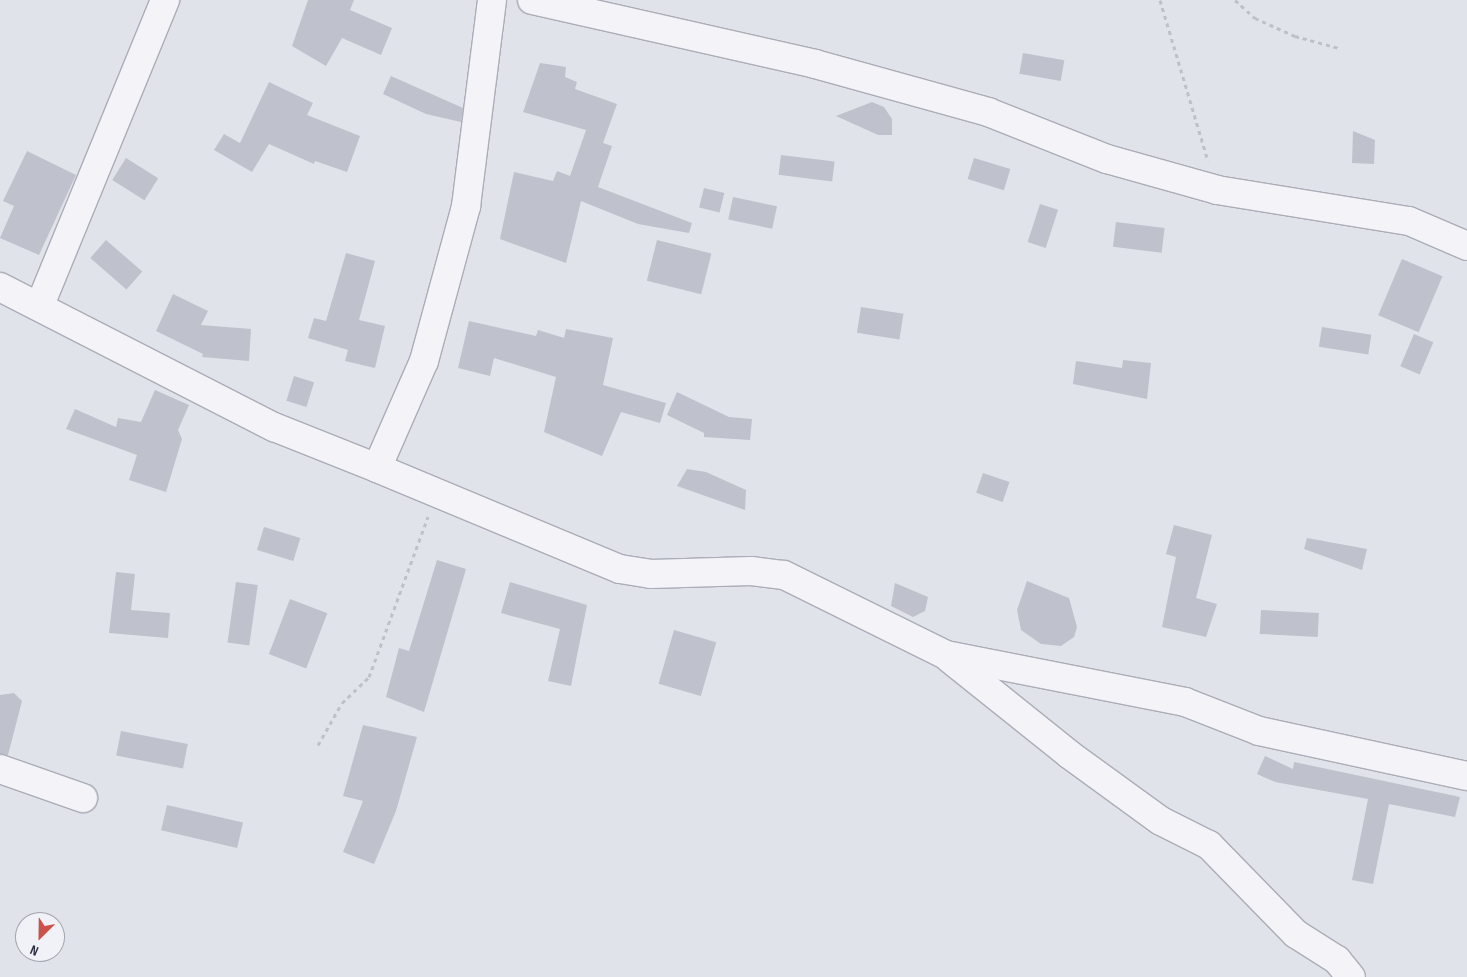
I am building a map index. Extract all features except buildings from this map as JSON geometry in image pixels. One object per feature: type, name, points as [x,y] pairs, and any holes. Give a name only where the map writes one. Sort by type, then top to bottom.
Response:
[{"type":"street","points":[[40,305],[165,0]]},
{"type":"street","points":[[377,468],[424,360],[466,206],[492,0]]},
{"type":"street","points":[[532,0],[854,75],[988,112],[1107,159],[1217,190],[1409,221],[1467,246]]},
{"type":"street","points":[[0,287],[40,305],[274,427],[620,569],[651,574],[751,570],[784,575],[946,655],[1070,755],[1162,821],[1209,845],[1296,934],[1337,960],[1351,977]]},
{"type":"street","points":[[946,655],[1185,702],[1259,731],[1467,776]]},
{"type":"street","points":[[0,769],[83,798]]},
{"type":"path","points":[[1160,0],[1217,190]]},
{"type":"path","points":[[1236,0],[1255,18],[1295,36],[1339,48]]},
{"type":"path","points":[[318,745],[342,703],[368,677],[436,492]]}]
